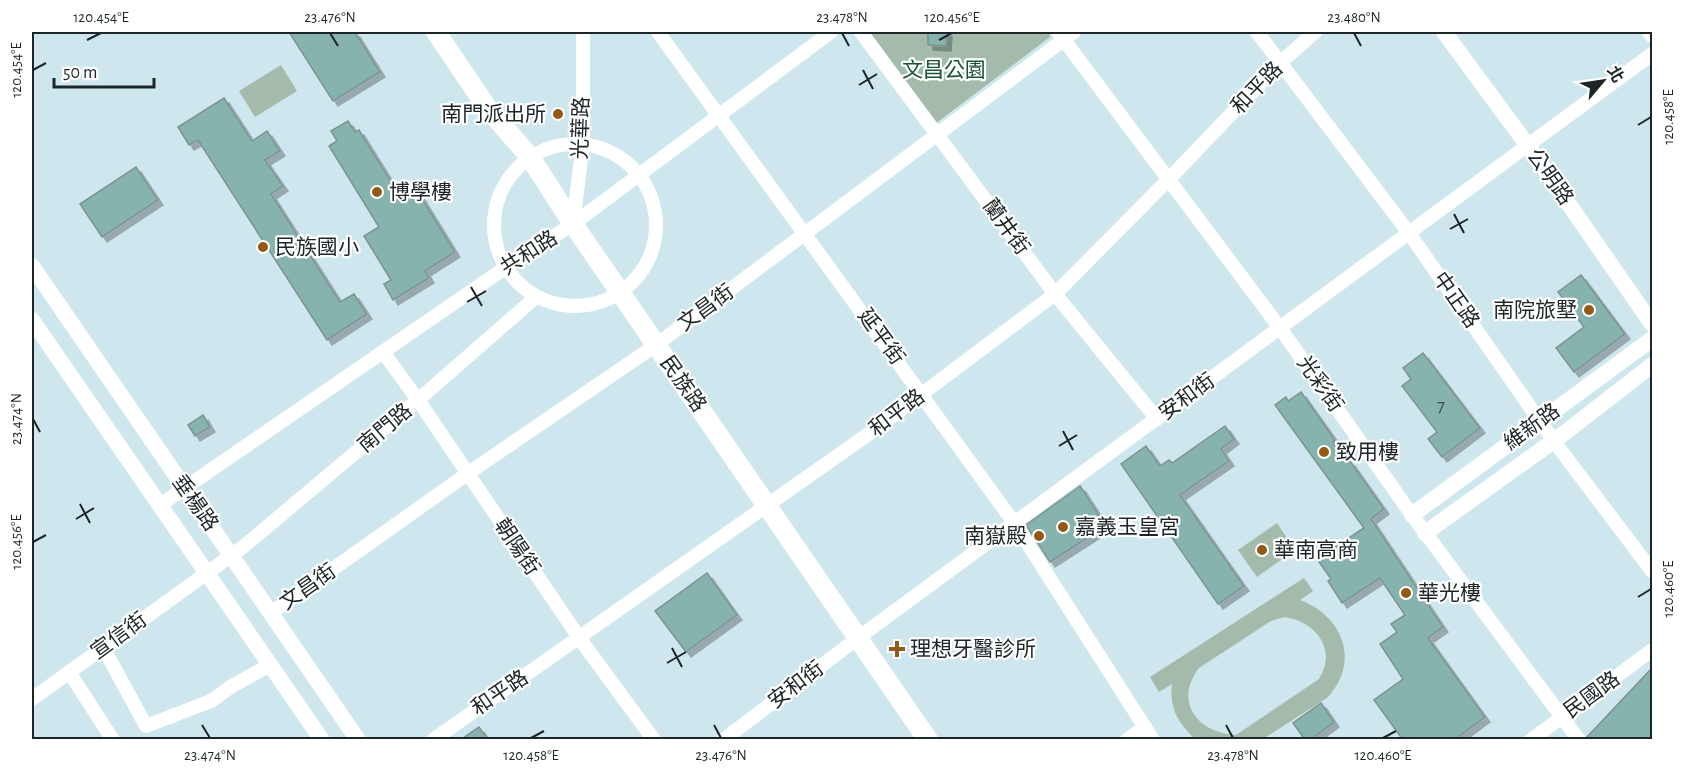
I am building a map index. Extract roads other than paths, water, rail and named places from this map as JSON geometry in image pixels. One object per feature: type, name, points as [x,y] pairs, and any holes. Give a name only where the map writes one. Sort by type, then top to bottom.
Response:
[{"type":"main road","name":"民族路","points":[[442,34],[488,109],[530,157],[619,292],[928,740]]},
{"type":"street","name":"光華路","points":[[573,224],[583,143],[583,32]]},
{"type":"street","name":"延平街","points":[[658,32],[1015,524],[1154,740]]},
{"type":"street","name":"共和路","points":[[160,505],[505,268],[573,224],[831,32]]},
{"type":"street","name":"蘭井街","points":[[861,32],[1055,294],[1157,419]]},
{"type":"street","name":"中正路","points":[[1257,32],[1409,233],[1553,440],[1653,571]]},
{"type":"street","name":"和平路","points":[[433,740],[870,434],[1055,294],[1280,63],[1315,32]]},
{"type":"street","name":"公明路","points":[[1444,32],[1528,146],[1653,324]]},
{"type":"street","points":[[1649,32],[1653,36]]},
{"type":"street","name":"文昌街","points":[[271,613],[467,474],[656,345],[938,134],[1065,34]]},
{"type":"street","name":"光彩街","points":[[1065,34],[1280,328],[1425,533],[1579,740]]},
{"type":"street","name":"安和街","points":[[723,740],[858,638],[1653,54]]},
{"type":"street","points":[[565,143],[583,143],[604,148],[624,159],[640,174],[652,197],[657,222],[654,248],[643,271],[604,302],[581,307],[557,305],[536,297],[518,284],[505,268],[495,244],[493,218],[499,194],[512,171],[548,147],[565,143]]},
{"type":"street","name":"垂楊路","points":[[32,266],[358,740]]},
{"type":"street","name":"南門路","points":[[207,573],[231,556],[418,400],[536,297]]},
{"type":"street","name":"垂楊路","points":[[32,320],[322,740]]},
{"type":"street","name":"維新路","points":[[1412,515],[1653,339]]},
{"type":"street","name":"朝陽街","points":[[383,352],[580,639],[654,740]]},
{"type":"street","name":"維新路","points":[[1425,533],[1653,365]]},
{"type":"street","name":"宣信街","points":[[32,699],[207,573]]},
{"type":"street","points":[[103,648],[146,726],[211,701],[232,686],[270,665]]},
{"type":"street","name":"民國路","points":[[1531,740],[1653,650]]},
{"type":"street","points":[[69,672],[113,740]]},
{"type":"street","points":[[1126,740],[1145,727]]},
{"type":"place","name":"南門派出所","points":[[558,114]]},
{"type":"place","name":"博學樓","points":[[377,192]]},
{"type":"place","name":"民族國小","points":[[263,247]]},
{"type":"place","name":"南院旅墅","points":[[1589,310]]},
{"type":"place","name":"致用樓","points":[[1324,452]]},
{"type":"place","name":"嘉義玉皇宮","points":[[1063,527]]},
{"type":"place","name":"南嶽殿","points":[[1039,536]]},
{"type":"place","name":"華南高商","points":[[1262,550]]},
{"type":"place","name":"華光樓","points":[[1406,593]]},
{"type":"place","name":"理想牙醫診所","points":[[897,649]]},
{"type":"park label","name":"文昌公園","points":[[944,70]]}]
